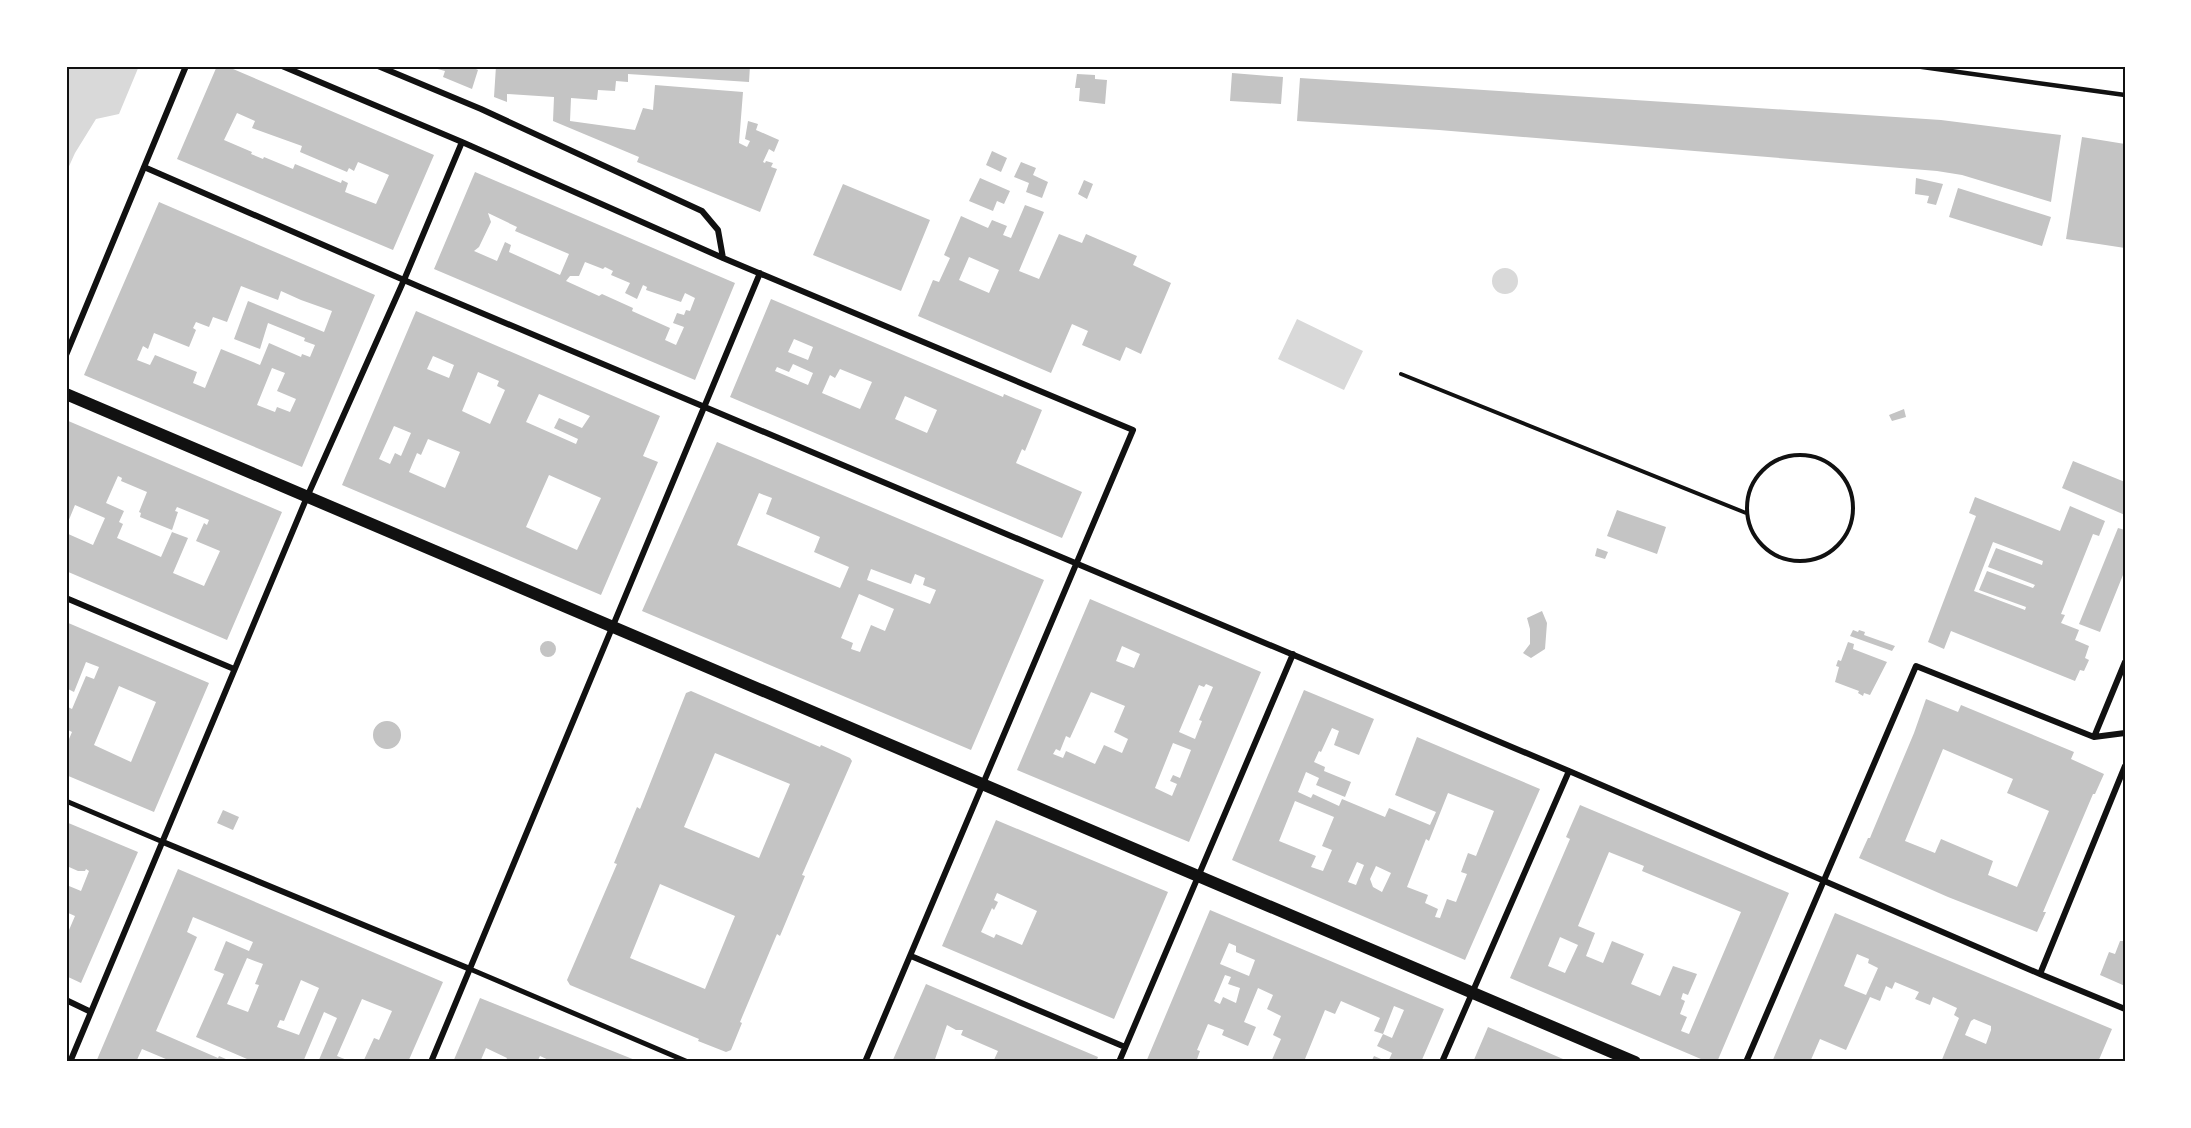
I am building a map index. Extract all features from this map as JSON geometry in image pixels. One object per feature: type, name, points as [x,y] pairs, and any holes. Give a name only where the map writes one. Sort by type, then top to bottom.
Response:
[{"type":"main road","points":[[66,394],[1635,1062]]},
{"type":"street","points":[[66,355],[186,66]]},
{"type":"street","points":[[282,66],[462,142],[723,258],[1133,430],[866,1062]]},
{"type":"street","points":[[378,66],[481,109],[702,211],[718,230],[723,258]]},
{"type":"street","points":[[70,1062],[307,497],[404,280],[462,142]]},
{"type":"street","points":[[144,167],[704,408],[1293,654],[2125,1009]]},
{"type":"street","points":[[431,1062],[760,273]]},
{"type":"street","points":[[66,598],[234,669]]},
{"type":"street","points":[[1119,1062],[1293,654]]},
{"type":"street","points":[[2094,737],[2125,662]]},
{"type":"street","points":[[1746,1062],[1916,666],[2094,737],[2125,733]]},
{"type":"street","points":[[2040,974],[2125,766]]},
{"type":"street","points":[[1442,1062],[1569,771]]},
{"type":"street","points":[[66,801],[688,1062]]},
{"type":"street","points":[[911,956],[1125,1047]]},
{"type":"street","points":[[66,1000],[91,1012]]},
{"type":"lane","points":[[1915,66],[2125,95]]},
{"type":"path","points":[[1401,374],[1746,513]]},
{"type":"path","points":[[1803,455],[1821,459],[1837,469],[1848,484],[1853,501],[1853,520],[1847,536],[1836,549],[1822,558],[1805,562],[1788,561],[1773,555],[1760,544],[1750,530],[1746,513],[1748,495],[1756,478],[1768,465],[1785,457],[1803,455]]},
{"type":"shaded area","points":[[66,66],[139,66],[119,114],[96,119],[75,153],[66,173]]},
{"type":"shaded area","points":[[1505,268],[1514,272],[1518,281],[1514,290],[1505,294],[1496,290],[1492,281],[1496,272]]},
{"type":"shaded area","points":[[1297,319],[1363,351],[1344,390],[1278,359]]},
{"type":"building","points":[[217,66],[226,66],[434,155],[393,250],[177,159]],"holes":[[[237,113],[255,121],[252,128],[302,146],[300,152],[347,172],[349,168],[354,171],[358,162],[389,175],[376,204],[345,192],[348,183],[342,180],[341,183],[295,164],[293,169],[264,157],[263,159],[224,140]]]},
{"type":"building","points":[[475,66],[474,68],[478,70],[472,89],[443,77],[445,71],[430,67]]},
{"type":"building","points":[[496,66],[750,66],[749,82],[628,74],[628,82],[616,81],[615,91],[598,90],[597,100],[571,98],[570,121],[635,130],[643,108],[653,110],[655,85],[743,92],[739,143],[747,147],[750,141],[745,139],[748,121],[758,124],[756,130],[779,140],[774,152],[769,149],[763,162],[773,163],[771,167],[777,169],[760,212],[637,162],[639,157],[553,121],[554,97],[507,94],[507,102],[494,97]]},
{"type":"building","points":[[1232,73],[1283,77],[1281,104],[1230,101]]},
{"type":"building","points":[[1077,74],[1095,75],[1095,79],[1107,80],[1105,104],[1079,101],[1080,88],[1075,88]]},
{"type":"building","points":[[1300,78],[1941,120],[2061,135],[2051,202],[1962,175],[1937,171],[1439,130],[1297,121]]},
{"type":"building","points":[[2082,137],[2125,144],[2125,248],[2066,239]]},
{"type":"building","points":[[992,151],[1007,158],[1001,172],[986,165]]},
{"type":"building","points":[[1021,162],[1036,168],[1033,175],[1048,182],[1042,198],[1026,192],[1029,183],[1014,177]]},
{"type":"building","points":[[475,172],[735,283],[695,380],[434,269]],"holes":[[[488,213],[517,227],[515,231],[569,254],[560,275],[509,252],[511,245],[505,242],[497,261],[474,251],[479,247],[491,222]],[[585,262],[603,269],[605,267],[613,271],[611,275],[630,283],[625,293],[637,299],[643,285],[647,287],[646,290],[681,302],[685,293],[695,298],[690,311],[686,310],[684,315],[677,313],[673,323],[684,327],[676,345],[665,340],[670,328],[632,311],[633,308],[566,281],[570,276],[579,276]]]},
{"type":"building","points":[[980,178],[1010,191],[1004,204],[997,201],[993,211],[969,201]]},
{"type":"building","points":[[1916,178],[1943,184],[1936,205],[1927,203],[1929,196],[1915,194]]},
{"type":"building","points":[[1084,180],[1093,184],[1087,199],[1078,194]]},
{"type":"building","points":[[843,184],[930,220],[901,291],[813,255]]},
{"type":"building","points":[[1958,188],[2051,217],[2042,246],[1949,217]]},
{"type":"building","points":[[159,202],[375,295],[302,467],[84,375]],"holes":[[[241,286],[278,300],[281,291],[332,311],[324,332],[248,301],[234,339],[260,349],[268,323],[305,338],[304,341],[315,345],[310,357],[302,354],[301,357],[269,343],[260,365],[221,349],[205,388],[193,383],[197,372],[155,355],[150,365],[137,360],[143,346],[148,349],[154,333],[189,347],[196,330],[193,328],[196,322],[209,327],[213,317],[227,322]],[[272,368],[285,373],[277,391],[296,399],[290,412],[277,407],[275,412],[257,405]]]},
{"type":"building","points":[[1025,205],[1044,212],[1019,271],[1039,279],[1059,234],[1082,243],[1086,234],[1137,256],[1133,265],[1171,283],[1141,354],[1126,347],[1120,361],[1082,345],[1088,331],[1072,324],[1051,373],[918,316],[933,280],[939,282],[950,258],[944,255],[961,216],[988,228],[992,220],[1007,226],[1003,235],[1011,238]],"holes":[[[969,257],[999,270],[989,293],[959,280]]]},
{"type":"building","points":[[771,299],[1003,397],[1004,394],[1042,410],[1025,451],[1022,449],[1016,463],[1082,492],[1062,538],[730,397]],"holes":[[[794,339],[813,347],[808,360],[788,352]],[[793,364],[813,373],[808,385],[775,371],[777,367],[789,372]],[[840,369],[872,382],[860,409],[822,393],[830,375],[835,378]],[[905,396],[937,410],[927,433],[895,419]]]},
{"type":"building","points":[[416,311],[660,416],[643,456],[658,462],[601,595],[342,485]],"holes":[[[433,356],[454,365],[449,378],[427,369]],[[478,372],[499,381],[497,386],[505,390],[490,424],[462,411]],[[539,394],[590,416],[582,428],[559,418],[554,428],[578,439],[576,444],[526,422]],[[394,426],[411,433],[401,456],[395,453],[390,464],[379,459]],[[428,439],[460,452],[445,488],[409,472],[417,453],[421,455]],[[549,475],[601,498],[577,550],[526,527]]]},
{"type":"building","points":[[1904,409],[1906,417],[1892,421],[1889,415]]},
{"type":"building","points":[[66,420],[282,512],[227,640],[66,571],[66,533],[93,545],[105,518],[75,505],[66,527]],"holes":[[[118,476],[122,478],[121,481],[147,492],[139,512],[140,517],[172,530],[178,512],[175,511],[177,507],[209,520],[207,525],[204,523],[196,541],[220,551],[204,586],[173,573],[188,538],[172,532],[161,557],[117,538],[123,524],[119,522],[124,511],[106,503]]]},
{"type":"building","points":[[717,442],[1044,580],[971,750],[642,611]],"holes":[[[759,493],[772,498],[766,514],[820,537],[814,552],[849,567],[840,588],[737,545]],[[871,569],[911,584],[915,574],[925,578],[923,585],[936,590],[930,604],[867,580]],[[859,594],[894,609],[885,631],[871,625],[860,652],[851,649],[853,643],[841,638]]]},
{"type":"building","points":[[2073,461],[2125,482],[2125,515],[2062,488]]},
{"type":"building","points":[[1975,497],[2060,531],[2070,506],[2105,521],[2099,536],[2093,534],[2061,614],[2065,615],[2061,623],[2079,630],[2075,640],[2089,646],[2085,658],[2089,660],[2084,671],[2080,670],[2075,681],[1951,631],[1944,649],[1928,642],[1976,516],[1969,513]],"holes":[[[1993,542],[2043,561],[2042,565],[1996,548],[1988,567],[2035,585],[2033,588],[1987,571],[1979,590],[2026,607],[2025,610],[1974,591]]]},
{"type":"building","points":[[1617,510],[1666,527],[1657,554],[1607,536]]},
{"type":"building","points":[[2118,528],[2125,530],[2125,570],[2100,632],[2079,624]]},
{"type":"building","points":[[1597,548],[1608,552],[1605,559],[1595,556]]},
{"type":"building","points":[[1090,599],[1261,672],[1189,842],[1017,770]],"holes":[[[1122,646],[1140,654],[1134,668],[1116,661]],[[1206,684],[1213,687],[1199,720],[1202,721],[1195,739],[1179,732],[1199,685],[1204,687]],[[1091,692],[1125,706],[1114,732],[1128,739],[1122,753],[1104,745],[1095,764],[1066,751],[1063,758],[1053,754],[1056,749],[1060,751],[1066,736],[1070,738]],[[1173,743],[1191,750],[1180,778],[1173,775],[1170,781],[1177,784],[1172,796],[1155,788]]]},
{"type":"building","points":[[1542,611],[1547,623],[1545,649],[1531,658],[1523,653],[1530,644],[1527,618]]},
{"type":"building","points":[[66,622],[209,683],[154,812],[66,775],[66,746],[72,732],[66,729],[66,706],[72,709],[86,676],[94,679],[99,667],[86,662],[74,692],[66,688]],"holes":[[[119,686],[156,702],[131,762],[94,745]]]},
{"type":"building","points":[[1853,630],[1865,632],[1864,635],[1895,646],[1892,651],[1850,636]]},
{"type":"building","points":[[548,641],[554,643],[556,649],[554,655],[548,657],[542,655],[540,649],[542,643]]},
{"type":"building","points":[[1848,642],[1854,644],[1853,649],[1887,662],[1870,695],[1864,693],[1863,696],[1858,693],[1859,691],[1835,682],[1839,667],[1836,666],[1838,660],[1841,661]]},
{"type":"building","points":[[1304,690],[1374,719],[1359,755],[1334,745],[1339,731],[1332,728],[1314,762],[1325,767],[1324,771],[1351,782],[1345,797],[1316,785],[1319,778],[1306,772],[1298,792],[1311,798],[1313,794],[1339,806],[1342,799],[1385,817],[1389,808],[1430,825],[1436,812],[1395,795],[1417,737],[1540,789],[1465,960],[1232,860]],"holes":[[[1448,793],[1494,811],[1476,856],[1468,853],[1461,872],[1467,874],[1456,902],[1447,899],[1440,918],[1435,917],[1438,909],[1425,903],[1428,895],[1407,887],[1426,839],[1429,841]],[[1295,801],[1334,817],[1322,846],[1332,850],[1323,871],[1311,867],[1316,856],[1279,841]],[[1357,862],[1364,865],[1356,885],[1348,882]],[[1376,866],[1391,873],[1382,892],[1373,887],[1370,879]]]},
{"type":"building","points":[[691,691],[820,747],[821,745],[852,761],[802,875],[805,876],[780,936],[777,934],[740,1022],[742,1023],[731,1050],[726,1052],[570,985],[567,980],[617,864],[614,863],[637,807],[640,809],[686,693]],"holes":[[[715,753],[790,784],[759,858],[684,827]],[[660,884],[735,916],[705,989],[630,958]]]},
{"type":"building","points":[[1926,699],[1958,712],[1961,705],[2074,752],[2071,759],[2104,774],[2093,794],[2043,912],[2046,912],[2037,932],[1948,897],[1859,858],[1870,838]],"holes":[[[1943,749],[2013,779],[2007,793],[2049,811],[2017,887],[1988,875],[1993,861],[1941,839],[1935,853],[1905,841]]]},
{"type":"building","points":[[387,721],[397,725],[401,735],[397,745],[387,749],[377,745],[373,735],[377,725]]},
{"type":"building","points":[[1580,805],[1789,893],[1717,1062],[1708,1062],[1510,978],[1570,839],[1566,837]],"holes":[[[1609,852],[1644,866],[1642,871],[1741,912],[1689,1034],[1681,1031],[1687,1017],[1680,1014],[1685,1001],[1681,999],[1683,993],[1688,995],[1697,974],[1673,966],[1660,996],[1631,984],[1644,954],[1612,941],[1603,963],[1586,956],[1595,933],[1578,926]],[[1560,937],[1578,945],[1565,973],[1548,966]]]},
{"type":"building","points":[[223,810],[239,817],[233,830],[217,823]]},
{"type":"building","points":[[996,820],[1168,892],[1114,1019],[942,946]],"holes":[[[997,893],[1037,911],[1022,945],[996,934],[994,938],[981,932],[992,908],[994,910],[998,902],[994,900]]]},
{"type":"building","points":[[66,822],[138,852],[81,983],[66,976],[66,929],[69,930],[75,916],[66,912],[66,893],[69,886],[81,891],[89,871],[86,869],[78,871],[69,867],[66,873]]},
{"type":"building","points":[[178,869],[443,982],[408,1062],[363,1062],[374,1038],[379,1040],[392,1011],[362,999],[337,1056],[352,1062],[318,1062],[337,1018],[324,1012],[303,1062],[254,1062],[196,1037],[224,974],[214,970],[226,941],[249,951],[253,942],[193,917],[187,932],[197,937],[156,1031],[218,1058],[219,1056],[233,1062],[173,1062],[142,1049],[136,1062],[96,1062]],"holes":[[[247,958],[263,964],[255,984],[259,985],[248,1012],[227,1004]],[[301,980],[319,988],[299,1035],[277,1027],[280,1020],[284,1021]]]},
{"type":"building","points":[[1210,910],[1444,1009],[1421,1062],[1388,1062],[1392,1053],[1377,1046],[1383,1034],[1374,1031],[1380,1018],[1341,1001],[1335,1014],[1325,1010],[1305,1059],[1311,1062],[1271,1062],[1281,1039],[1273,1035],[1281,1016],[1267,1009],[1273,995],[1258,988],[1244,1022],[1256,1027],[1248,1046],[1222,1035],[1224,1030],[1208,1024],[1197,1050],[1200,1051],[1196,1062],[1146,1062]],"holes":[[[1229,943],[1236,946],[1236,952],[1255,960],[1249,976],[1220,964]],[[1225,975],[1231,977],[1228,984],[1240,988],[1236,1003],[1223,997],[1220,1004],[1214,1001]],[[1394,1006],[1404,1010],[1392,1038],[1383,1034]]]},
{"type":"building","points":[[1835,913],[2112,1029],[2098,1062],[1941,1062],[1959,1018],[1954,1015],[1957,1008],[1933,997],[1930,1005],[1915,999],[1919,992],[1895,982],[1892,989],[1886,986],[1880,1001],[1870,997],[1846,1050],[1820,1039],[1810,1062],[1772,1062]],"holes":[[[1857,954],[1869,959],[1868,963],[1878,968],[1866,995],[1844,986]],[[1974,1019],[1991,1026],[1986,1044],[1965,1035]]]},
{"type":"building","points":[[2120,941],[2125,941],[2125,986],[2100,975],[2109,952],[2115,954]]},
{"type":"building","points":[[926,984],[1098,1057],[1096,1062],[993,1062],[998,1051],[961,1035],[963,1030],[956,1030],[947,1025],[934,1062],[892,1062]]},
{"type":"building","points":[[480,998],[640,1062],[553,1062],[540,1056],[537,1062],[505,1062],[507,1058],[486,1048],[480,1062],[453,1062]]},
{"type":"building","points":[[1488,1027],[1570,1062],[1473,1062]]},
{"type":"building","points":[[1374,1056],[1388,1062],[1371,1062]]}]
